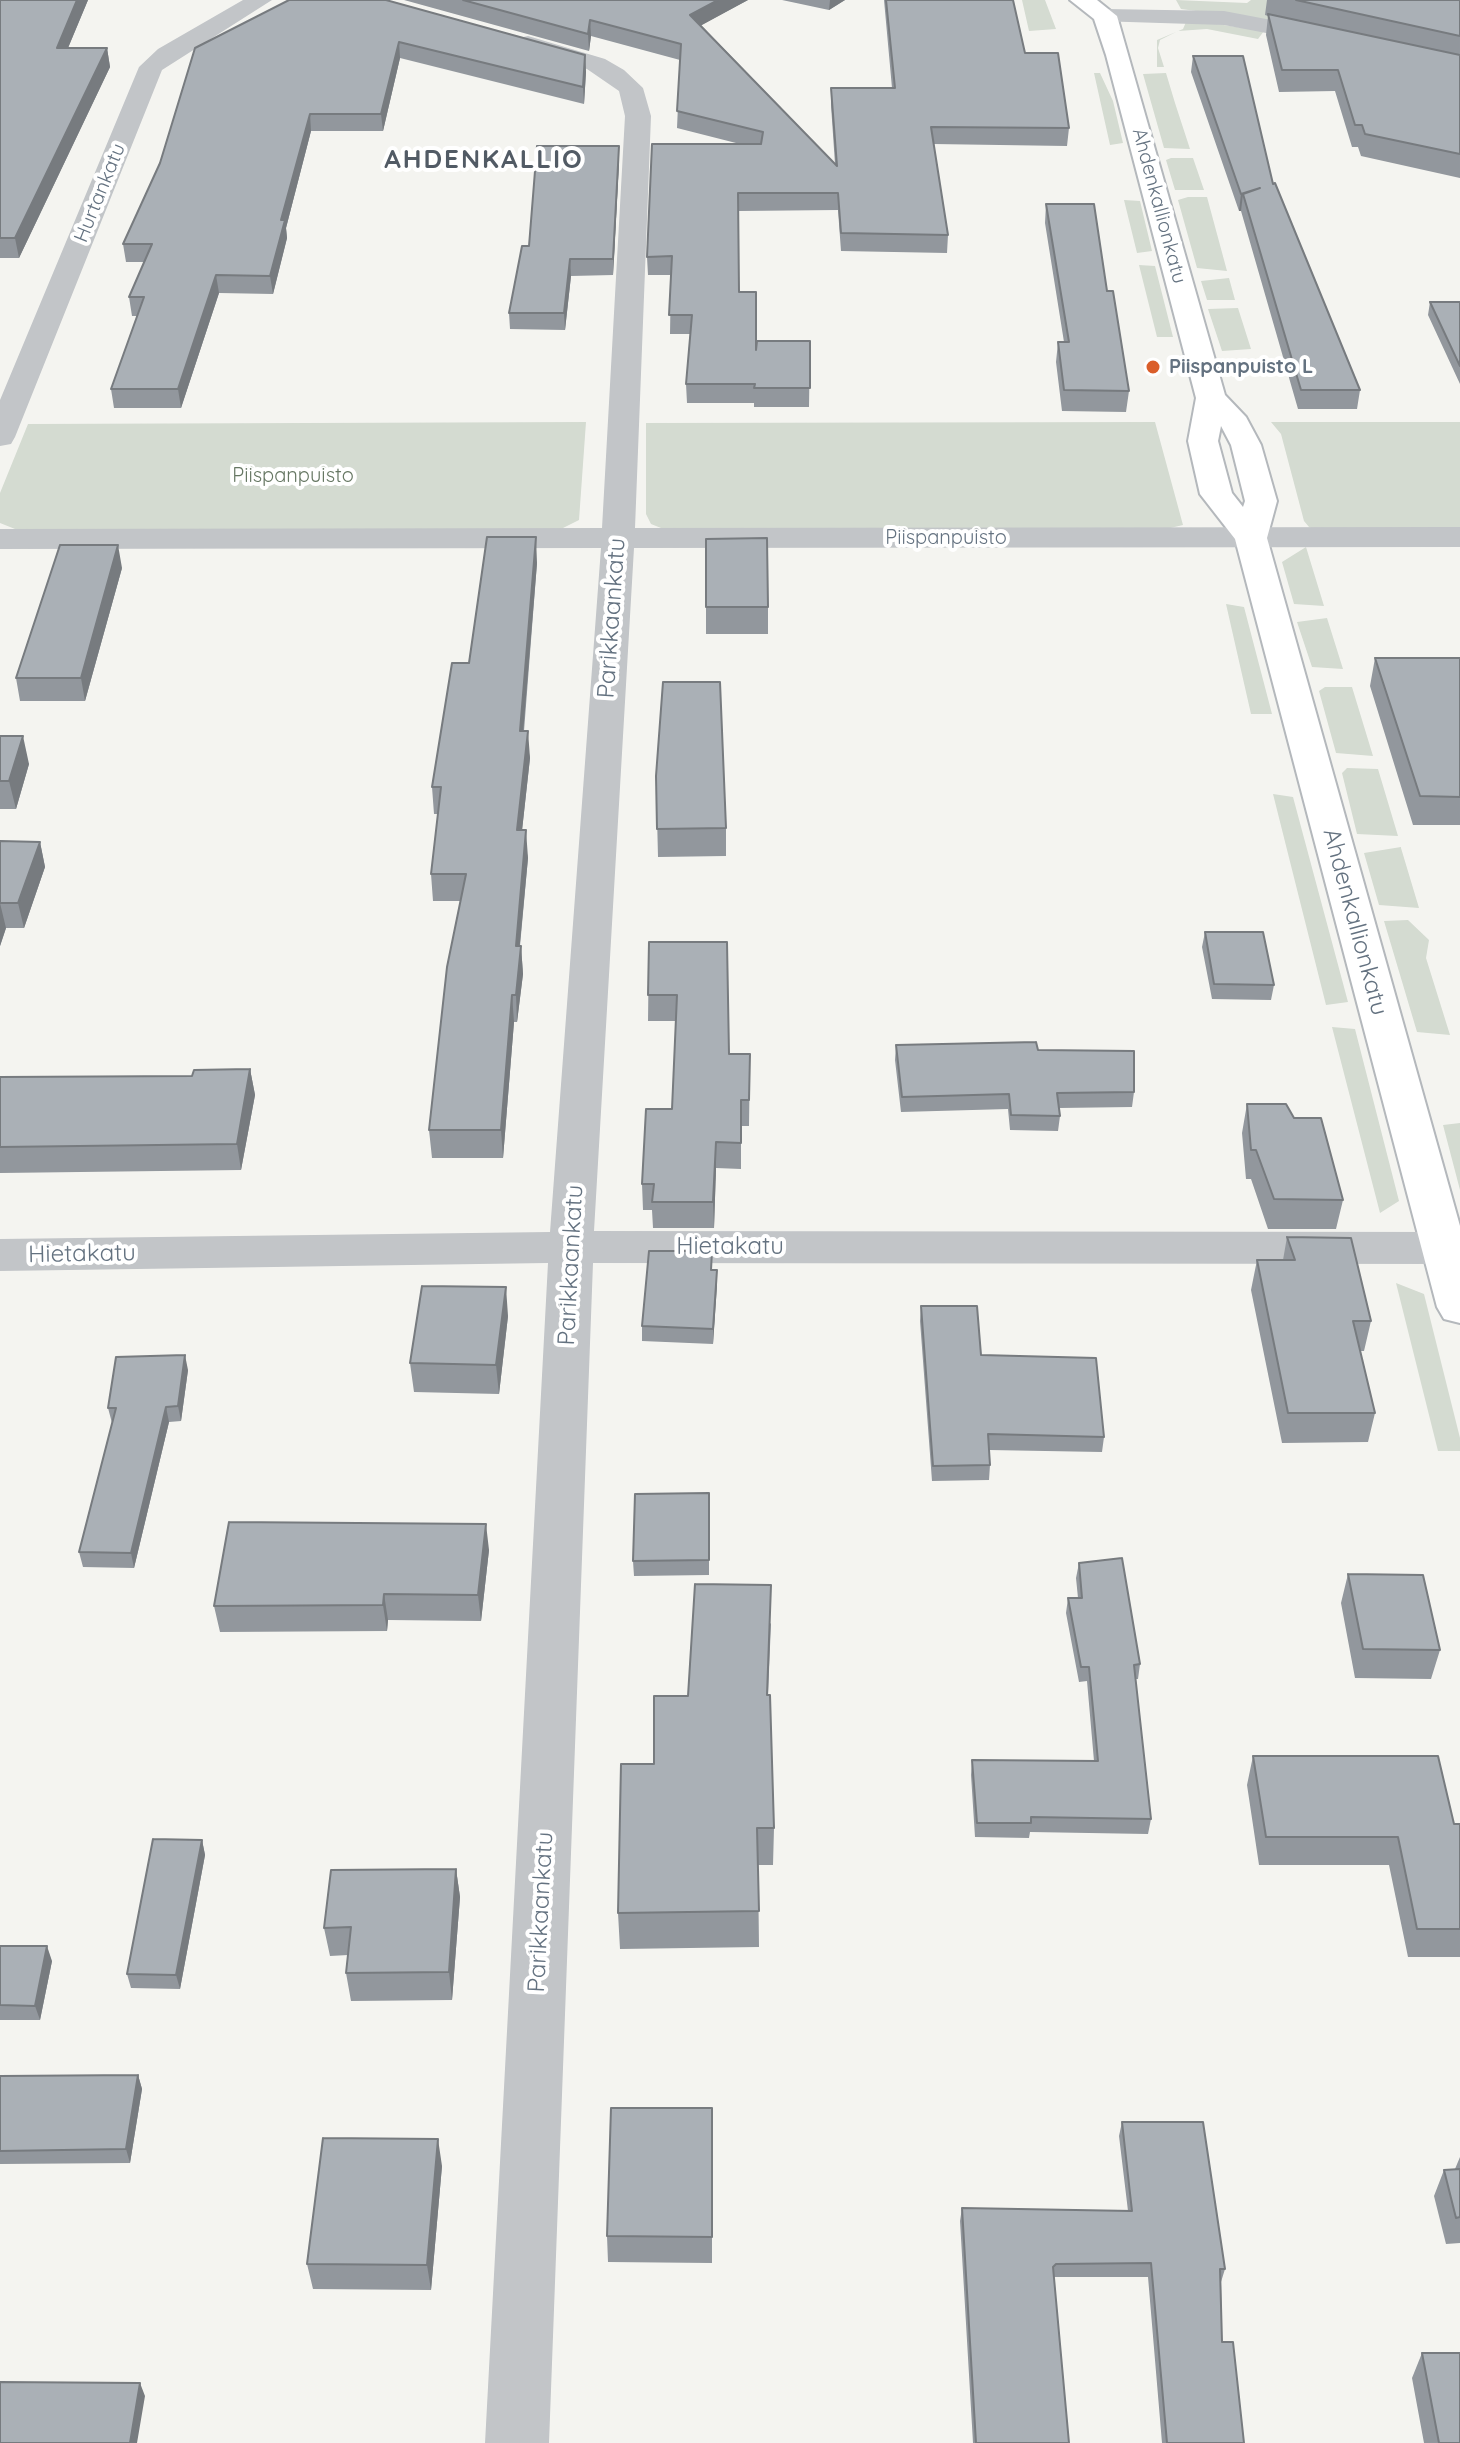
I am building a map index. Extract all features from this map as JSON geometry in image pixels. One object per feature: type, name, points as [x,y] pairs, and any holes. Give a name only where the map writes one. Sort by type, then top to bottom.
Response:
[{"type":"street","name":"Hurtankatu","points":[[0,437],[151,67],[167,54],[260,0]]},
{"type":"street","points":[[1082,0],[1110,8],[1224,18],[1344,41]]},
{"type":"street","name":"Ahdenkallionkatu","points":[[1110,8],[1211,398],[1203,441],[1216,494],[1251,538],[1452,1248],[1460,1307]]},
{"type":"street","name":"Parikkaankatu","points":[[504,36],[596,64],[631,88],[638,116],[618,537],[571,1247],[517,2443]]},
{"type":"street","name":"Ahdenkallionkatu","points":[[1211,398],[1235,423],[1246,445],[1261,501],[1251,538]]},
{"type":"street","name":"Piispanpuisto","points":[[0,539],[1460,537]]},
{"type":"street","name":"Hietakatu","points":[[0,1255],[571,1247],[1452,1248]]},
{"type":"green space","points":[[1022,0],[1045,0],[1056,29],[1029,31]]},
{"type":"green space","points":[[1176,0],[1247,3],[1251,0],[1282,0],[1296,24],[1181,9]]},
{"type":"green space","points":[[1186,22],[1264,31],[1258,39],[1207,29],[1178,31],[1183,29]]},
{"type":"green space","points":[[1176,32],[1160,40],[1158,48],[1164,67],[1157,67],[1157,40]]},
{"type":"green space","points":[[1094,73],[1100,73],[1113,101],[1123,143],[1110,145]]},
{"type":"green space","points":[[1166,73],[1190,149],[1164,148],[1143,74]]},
{"type":"green space","points":[[1193,158],[1204,190],[1175,190],[1166,160]]},
{"type":"green space","points":[[1207,197],[1227,271],[1197,268],[1178,200]]},
{"type":"green space","points":[[1124,200],[1140,201],[1152,251],[1137,253]]},
{"type":"green space","points":[[1139,265],[1155,266],[1173,337],[1157,337]]},
{"type":"green space","points":[[1229,278],[1235,300],[1207,300],[1201,281]]},
{"type":"green space","points":[[1238,308],[1251,349],[1222,351],[1208,309]]},
{"type":"green space","name":"Piispanpuisto","points":[[586,422],[579,520],[559,530],[15,529],[0,523],[0,493],[28,424]]},
{"type":"green space","points":[[1155,422],[1183,525],[1166,529],[666,530],[651,524],[646,514],[646,423]]},
{"type":"green space","points":[[1271,422],[1460,422],[1460,530],[1316,530],[1309,527],[1304,521],[1281,434]]},
{"type":"green space","points":[[1306,547],[1324,606],[1294,604],[1282,562]]},
{"type":"green space","points":[[1226,604],[1244,607],[1272,714],[1251,714]]},
{"type":"green space","points":[[1327,618],[1343,669],[1312,667],[1297,622]]},
{"type":"green space","points":[[1325,687],[1352,687],[1373,756],[1336,753],[1319,691]]},
{"type":"green space","points":[[1347,768],[1378,769],[1398,836],[1357,834],[1342,773]]},
{"type":"green space","points":[[1273,794],[1293,797],[1348,1002],[1326,1005]]},
{"type":"green space","points":[[1401,847],[1419,908],[1379,905],[1364,853]]},
{"type":"green space","points":[[1408,920],[1429,940],[1426,958],[1450,1035],[1417,1032],[1384,921]]},
{"type":"green space","points":[[1332,1027],[1355,1029],[1399,1201],[1380,1213]]},
{"type":"green space","points":[[1460,1123],[1460,1190],[1443,1125]]},
{"type":"green space","points":[[1396,1283],[1424,1294],[1460,1438],[1460,1451],[1438,1451]]},
{"type":"building","points":[[0,0],[77,0],[57,48],[107,48],[15,238],[0,238]]},
{"type":"building","points":[[289,0],[386,0],[585,55],[583,87],[399,42],[381,114],[310,114],[281,220],[285,220],[270,276],[216,275],[178,389],[111,389],[144,297],[129,297],[152,244],[123,244],[160,163],[195,48]]},
{"type":"building","points":[[463,0],[718,0],[690,15],[837,166],[831,88],[895,88],[886,0],[1013,0],[1025,53],[1058,53],[1069,128],[931,127],[948,235],[841,233],[838,193],[738,193],[739,292],[756,292],[756,350],[757,341],[810,341],[810,388],[686,384],[692,315],[669,315],[672,256],[647,257],[652,144],[761,144],[763,132],[677,111],[681,44],[590,20],[588,34]]},
{"type":"building","points":[[1296,0],[1460,0],[1460,36]]},
{"type":"building","points":[[1268,14],[1460,55],[1460,154],[1365,134],[1362,125],[1355,125],[1338,70],[1282,70]]},
{"type":"building","points":[[1193,56],[1243,56],[1273,184],[1360,390],[1301,390],[1243,194],[1260,188],[1241,194]]},
{"type":"building","points":[[537,146],[619,146],[613,259],[570,259],[564,313],[509,313],[522,246],[529,246]]},
{"type":"building","points":[[1046,204],[1094,204],[1107,291],[1113,291],[1129,391],[1064,390],[1058,342],[1069,342]]},
{"type":"building","points":[[1430,302],[1460,302],[1460,366]]},
{"type":"building","points":[[487,537],[536,537],[520,731],[528,731],[517,830],[526,830],[516,946],[521,946],[516,995],[512,995],[501,1130],[429,1130],[447,967],[466,874],[431,874],[441,787],[432,787],[452,663],[469,663]]},
{"type":"building","points":[[767,538],[768,607],[706,607],[706,539]]},
{"type":"building","points":[[60,545],[118,545],[81,678],[16,678]]},
{"type":"building","points":[[1375,658],[1460,658],[1460,797],[1420,796]]},
{"type":"building","points":[[663,682],[720,682],[726,828],[657,829],[656,776]]},
{"type":"building","points":[[0,736],[23,736],[9,781],[0,781]]},
{"type":"building","points":[[0,841],[40,842],[18,903],[0,903]]},
{"type":"building","points":[[1205,932],[1263,932],[1274,985],[1214,984]]},
{"type":"building","points":[[649,942],[727,942],[729,1054],[750,1054],[749,1100],[741,1100],[741,1143],[716,1142],[713,1202],[652,1202],[654,1184],[642,1184],[646,1109],[672,1109],[677,995],[648,995]]},
{"type":"building","points":[[1036,1042],[1038,1050],[1134,1051],[1134,1092],[1057,1093],[1060,1116],[1011,1115],[1009,1094],[902,1097],[896,1045]]},
{"type":"building","points":[[250,1069],[237,1144],[0,1147],[0,1077],[192,1076],[194,1070]]},
{"type":"building","points":[[1247,1104],[1286,1104],[1294,1118],[1321,1118],[1343,1200],[1274,1199],[1256,1150],[1251,1150]]},
{"type":"building","points":[[1287,1237],[1351,1238],[1371,1321],[1353,1321],[1375,1413],[1288,1413],[1257,1260],[1295,1260]]},
{"type":"building","points":[[649,1251],[712,1251],[711,1270],[717,1270],[713,1329],[642,1326]]},
{"type":"building","points":[[422,1286],[506,1287],[496,1365],[410,1363]]},
{"type":"building","points":[[921,1306],[977,1306],[981,1355],[1096,1358],[1104,1437],[988,1434],[990,1465],[933,1466]]},
{"type":"building","points":[[185,1355],[178,1406],[166,1407],[131,1553],[79,1552],[116,1408],[108,1408],[116,1357]]},
{"type":"building","points":[[709,1493],[709,1560],[633,1561],[635,1494]]},
{"type":"building","points":[[229,1522],[486,1524],[478,1595],[384,1594],[383,1605],[214,1606]]},
{"type":"building","points":[[1122,1558],[1140,1664],[1134,1665],[1151,1819],[1031,1817],[1031,1823],[977,1823],[972,1760],[1098,1761],[1089,1667],[1081,1667],[1068,1598],[1082,1598],[1079,1563]]},
{"type":"building","points":[[1348,1574],[1423,1575],[1440,1650],[1363,1649]]},
{"type":"building","points":[[695,1584],[771,1585],[767,1695],[770,1695],[774,1828],[757,1828],[759,1911],[618,1913],[621,1764],[654,1764],[654,1696],[688,1696]]},
{"type":"building","points":[[1253,1756],[1438,1756],[1454,1824],[1460,1824],[1460,1929],[1417,1929],[1398,1837],[1266,1837]]},
{"type":"building","points":[[153,1839],[202,1840],[176,1975],[127,1974]]},
{"type":"building","points":[[456,1869],[449,1972],[346,1973],[351,1927],[324,1928],[331,1870]]},
{"type":"building","points":[[0,1946],[47,1946],[35,2006],[0,2005]]},
{"type":"building","points":[[138,2075],[126,2149],[0,2151],[0,2076]]},
{"type":"building","points":[[611,2108],[712,2108],[712,2237],[607,2236]]},
{"type":"building","points":[[1122,2122],[1203,2122],[1225,2269],[1220,2269],[1222,2342],[1233,2342],[1244,2443],[1167,2443],[1151,2263],[1056,2264],[1053,2267],[1069,2443],[976,2443],[962,2208],[1132,2211]]},
{"type":"building","points":[[323,2138],[438,2139],[427,2265],[307,2264]]},
{"type":"building","points":[[1460,2169],[1460,2217],[1456,2218],[1444,2170]]},
{"type":"building","points":[[1422,2353],[1460,2353],[1460,2443],[1439,2443]]},
{"type":"building","points":[[0,2382],[140,2383],[130,2443],[0,2443]]},
{"type":"place","name":"Piispanpuisto L","points":[[1153,367]]},
{"type":"district","name":"AHDENKALLIO","points":[[484,160]]}]
